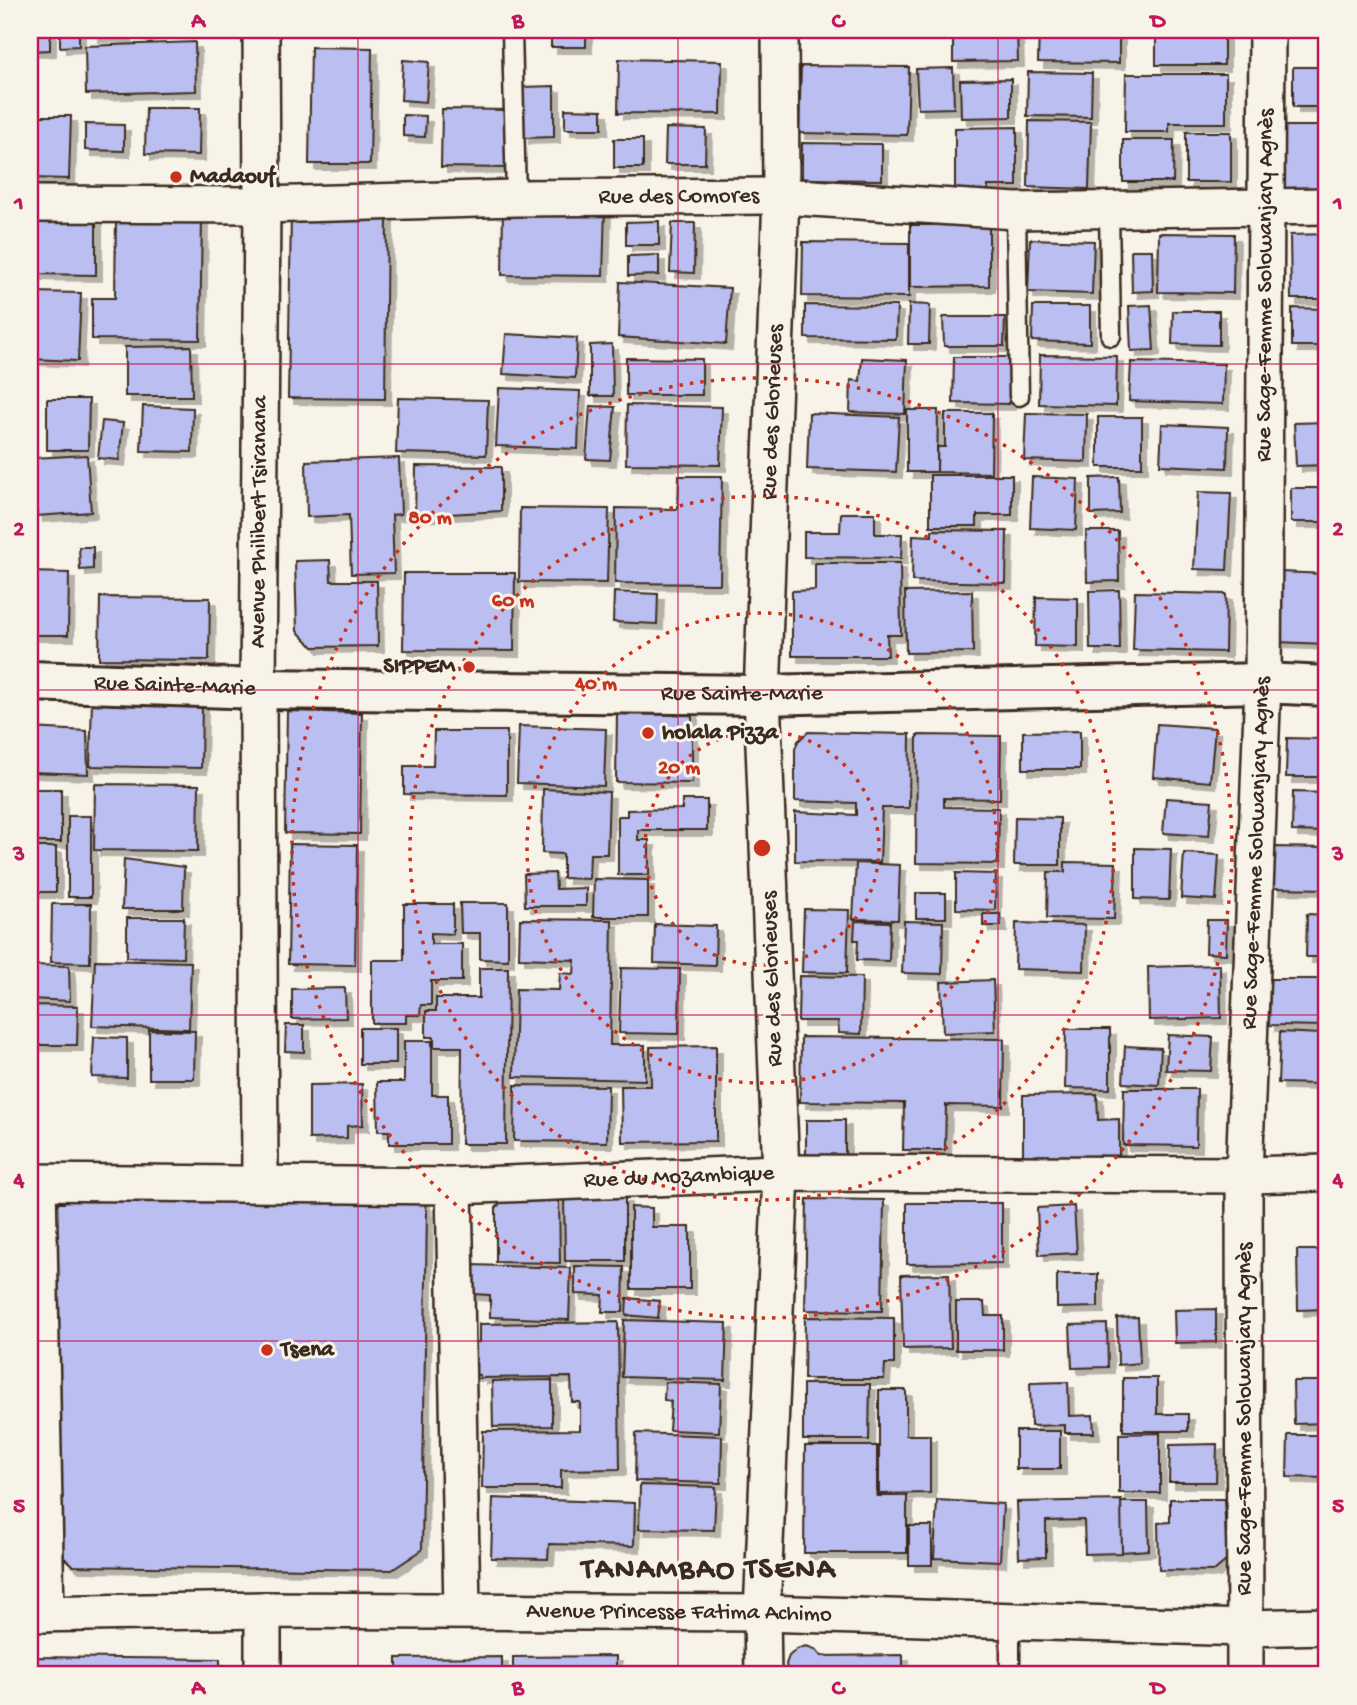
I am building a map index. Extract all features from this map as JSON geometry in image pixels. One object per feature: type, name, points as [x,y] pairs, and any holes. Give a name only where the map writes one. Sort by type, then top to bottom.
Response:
[{"type":"main road","name":"Rue Sainte-Marie","points":[[30,681],[258,689],[762,695],[1263,683],[1327,686]]},
{"type":"street","name":"Avenue Philibert Tsiranana","points":[[260,1182],[258,689],[261,30]]},
{"type":"street","name":"Rue des Glorieuses","points":[[763,1675],[762,1613],[781,1173],[762,695],[781,196],[780,30]]},
{"type":"street","name":"Rue Sage-Femme Solowanjary Agnès","points":[[1245,1675],[1244,1175],[1263,683],[1267,30]]},
{"type":"street","name":"Rue des Comores","points":[[30,204],[262,205],[516,198],[781,196],[1016,211],[1327,206]]},
{"type":"street","name":"Rue du Mozambique","points":[[34,1182],[260,1182],[454,1186],[781,1173],[1327,1173]]},
{"type":"street","points":[[34,1182],[38,1614]]},
{"type":"street","points":[[454,1186],[462,1611]]},
{"type":"street","points":[[263,1610],[263,1675]]},
{"type":"street","name":"Avenue Princesse Fatima Achimo","points":[[38,1614],[263,1610],[762,1613],[1245,1628],[1327,1626]]},
{"type":"lane","points":[[512,30],[516,198]]},
{"type":"lane","points":[[1110,210],[1111,336]]},
{"type":"lane","points":[[1016,211],[1018,396]]},
{"type":"lane","points":[[1010,1621],[1010,1675]]},
{"type":"building","points":[[30,30],[50,30],[50,50],[30,51]]},
{"type":"building","points":[[60,30],[79,30],[79,46],[60,47]]},
{"type":"building","points":[[93,30],[126,30],[126,37],[93,36]]},
{"type":"building","points":[[586,30],[586,47],[551,47],[551,31]]},
{"type":"building","points":[[953,30],[1017,30],[1018,61],[953,62]]},
{"type":"building","points":[[1039,30],[1119,30],[1119,63],[1038,62]]},
{"type":"building","points":[[1156,30],[1224,30],[1224,65],[1156,65]]},
{"type":"building","points":[[195,42],[196,91],[86,94],[85,46]]},
{"type":"building","points":[[311,47],[372,48],[370,164],[309,164]]},
{"type":"building","points":[[619,59],[722,61],[721,114],[618,113]]},
{"type":"building","points":[[403,60],[429,62],[426,102],[401,100]]},
{"type":"building","points":[[801,66],[909,67],[907,135],[799,133]]},
{"type":"building","points":[[1293,67],[1327,67],[1327,107],[1293,107]]},
{"type":"building","points":[[953,68],[954,108],[918,109],[916,69]]},
{"type":"building","points":[[1028,72],[1092,73],[1091,117],[1027,116]]},
{"type":"building","points":[[1126,74],[1226,74],[1226,123],[1169,123],[1169,132],[1125,132]]},
{"type":"building","points":[[1011,79],[1011,117],[961,118],[960,80]]},
{"type":"building","points":[[554,86],[554,137],[523,138],[522,87]]},
{"type":"building","points":[[146,108],[200,108],[199,155],[145,154]]},
{"type":"building","points":[[442,109],[507,110],[506,168],[441,167]]},
{"type":"building","points":[[565,109],[602,110],[602,129],[565,129]]},
{"type":"building","points":[[403,115],[426,116],[425,137],[403,136]]},
{"type":"building","points":[[30,116],[71,116],[69,179],[30,178]]},
{"type":"building","points":[[1029,121],[1091,122],[1089,189],[1028,187]]},
{"type":"building","points":[[85,124],[124,125],[124,151],[85,150]]},
{"type":"building","points":[[1282,126],[1327,126],[1327,189],[1283,189]]},
{"type":"building","points":[[1017,127],[1017,186],[988,186],[988,198],[955,198],[955,128]]},
{"type":"building","points":[[666,128],[706,129],[705,164],[665,164]]},
{"type":"building","points":[[1186,132],[1231,132],[1231,182],[1186,182]]},
{"type":"building","points":[[614,139],[643,139],[643,168],[614,168]]},
{"type":"building","points":[[1123,140],[1174,140],[1173,182],[1123,182]]},
{"type":"building","points":[[802,143],[882,144],[882,180],[802,179]]},
{"type":"building","points":[[503,206],[605,208],[603,276],[502,275]]},
{"type":"building","points":[[291,214],[387,215],[385,399],[288,398]]},
{"type":"building","points":[[116,217],[202,218],[200,340],[92,339],[92,298],[115,298]]},
{"type":"building","points":[[30,219],[96,220],[96,275],[30,274]]},
{"type":"building","points":[[659,221],[659,245],[626,245],[626,222]]},
{"type":"building","points":[[672,223],[695,223],[694,273],[670,272]]},
{"type":"building","points":[[910,225],[989,225],[989,286],[910,287]]},
{"type":"building","points":[[1159,233],[1234,234],[1233,293],[1158,292]]},
{"type":"building","points":[[1327,234],[1327,299],[1291,299],[1290,235]]},
{"type":"building","points":[[1030,239],[1094,241],[1092,294],[1028,292]]},
{"type":"building","points":[[803,242],[909,243],[909,297],[802,296]]},
{"type":"building","points":[[1131,250],[1152,250],[1153,291],[1132,292]]},
{"type":"building","points":[[659,255],[659,275],[628,276],[628,256]]},
{"type":"building","points":[[620,282],[730,288],[726,344],[618,337]]},
{"type":"building","points":[[32,292],[81,293],[78,361],[30,359]]},
{"type":"building","points":[[909,304],[930,305],[929,344],[908,344]]},
{"type":"building","points":[[805,305],[897,306],[896,339],[805,338]]},
{"type":"building","points":[[1151,305],[1154,350],[1131,351],[1129,306]]},
{"type":"building","points":[[1033,306],[1090,306],[1090,343],[1032,341]]},
{"type":"building","points":[[1292,308],[1327,309],[1327,346],[1292,346]]},
{"type":"building","points":[[1173,311],[1219,311],[1219,345],[1172,344]]},
{"type":"building","points":[[943,317],[1005,317],[1004,346],[944,346]]},
{"type":"building","points":[[506,334],[577,338],[575,378],[503,374]]},
{"type":"building","points":[[612,344],[613,396],[590,396],[590,345]]},
{"type":"building","points":[[191,346],[192,396],[125,396],[125,347]]},
{"type":"building","points":[[1040,355],[1117,356],[1116,406],[1039,404]]},
{"type":"building","points":[[954,357],[1009,357],[1009,404],[953,403]]},
{"type":"building","points":[[626,358],[702,359],[702,395],[626,395]]},
{"type":"building","points":[[862,358],[907,360],[905,414],[850,412],[851,380],[860,381]]},
{"type":"building","points":[[1131,362],[1224,364],[1223,404],[1129,401]]},
{"type":"building","points":[[499,388],[580,391],[578,449],[496,446]]},
{"type":"building","points":[[398,398],[488,400],[486,455],[396,453]]},
{"type":"building","points":[[47,399],[89,399],[88,450],[47,450]]},
{"type":"building","points":[[627,405],[722,407],[720,465],[626,464]]},
{"type":"building","points":[[143,406],[193,408],[192,452],[141,451]]},
{"type":"building","points":[[590,406],[615,407],[610,460],[586,459]]},
{"type":"building","points":[[907,410],[938,410],[937,472],[907,472]]},
{"type":"building","points":[[809,413],[899,417],[896,472],[807,469]]},
{"type":"building","points":[[945,413],[992,413],[991,473],[937,472],[937,447],[945,447]]},
{"type":"building","points":[[1026,413],[1087,414],[1086,462],[1024,460]]},
{"type":"building","points":[[1098,417],[1142,417],[1142,467],[1098,467]]},
{"type":"building","points":[[102,421],[123,423],[119,460],[98,458]]},
{"type":"building","points":[[1327,422],[1327,465],[1296,466],[1294,423]]},
{"type":"building","points":[[1162,424],[1228,427],[1227,468],[1160,465]]},
{"type":"building","points":[[87,455],[91,512],[37,516],[33,458]]},
{"type":"building","points":[[399,458],[401,514],[392,515],[394,573],[351,574],[349,515],[307,517],[306,461]]},
{"type":"building","points":[[416,466],[501,467],[501,511],[415,516]]},
{"type":"building","points":[[930,475],[1012,475],[1012,515],[977,515],[977,526],[930,526]]},
{"type":"building","points":[[679,476],[722,476],[720,584],[615,583],[616,508],[678,509]]},
{"type":"building","points":[[1032,477],[1078,479],[1076,530],[1030,528]]},
{"type":"building","points":[[1119,477],[1120,513],[1091,514],[1091,478]]},
{"type":"building","points":[[1291,488],[1327,488],[1327,522],[1291,522]]},
{"type":"building","points":[[1198,492],[1231,493],[1227,570],[1194,569]]},
{"type":"building","points":[[520,508],[609,509],[607,583],[519,582]]},
{"type":"building","points":[[841,513],[875,513],[875,534],[902,534],[901,558],[804,557],[804,532],[840,532]]},
{"type":"building","points":[[932,530],[1007,531],[1006,583],[912,581],[913,535],[932,536]]},
{"type":"building","points":[[1086,531],[1118,531],[1119,581],[1087,582]]},
{"type":"building","points":[[79,547],[93,547],[93,569],[80,570]]},
{"type":"building","points":[[330,560],[331,581],[377,581],[378,646],[313,647],[297,631],[295,561]]},
{"type":"building","points":[[815,563],[900,563],[901,635],[887,635],[888,656],[792,656],[792,591],[815,590]]},
{"type":"building","points":[[30,572],[69,573],[68,635],[30,635]]},
{"type":"building","points":[[1280,572],[1327,574],[1327,644],[1277,642]]},
{"type":"building","points":[[404,573],[515,573],[514,651],[403,650]]},
{"type":"building","points":[[1119,590],[1120,649],[1090,649],[1089,591]]},
{"type":"building","points":[[972,591],[973,652],[906,653],[905,592]]},
{"type":"building","points":[[614,592],[658,594],[657,624],[613,622]]},
{"type":"building","points":[[1135,592],[1226,594],[1225,652],[1133,650]]},
{"type":"building","points":[[100,597],[210,598],[209,660],[99,659]]},
{"type":"building","points":[[1036,597],[1078,598],[1078,647],[1035,646]]},
{"type":"building","points":[[92,701],[202,702],[201,768],[90,766]]},
{"type":"building","points":[[287,711],[362,713],[360,834],[285,833]]},
{"type":"building","points":[[617,711],[692,712],[692,783],[616,782]]},
{"type":"building","points":[[1157,724],[1215,728],[1210,782],[1153,777]]},
{"type":"building","points":[[519,726],[606,729],[604,786],[517,783]]},
{"type":"building","points":[[30,728],[87,731],[88,774],[30,772]]},
{"type":"building","points":[[434,731],[507,731],[507,795],[404,794],[404,766],[433,766]]},
{"type":"building","points":[[1080,731],[1080,769],[1023,769],[1023,732]]},
{"type":"building","points":[[808,732],[910,734],[909,808],[882,808],[880,862],[795,861],[795,812],[856,815],[856,803],[795,801],[795,749],[798,741]]},
{"type":"building","points":[[917,735],[1001,736],[1000,799],[944,798],[944,807],[999,808],[998,864],[916,863]]},
{"type":"building","points":[[1287,738],[1327,739],[1327,777],[1286,777]]},
{"type":"building","points":[[95,784],[199,785],[198,851],[94,850]]},
{"type":"building","points":[[30,789],[61,789],[61,842],[30,842]]},
{"type":"building","points":[[543,789],[609,792],[607,854],[590,854],[589,879],[563,878],[563,854],[542,853]]},
{"type":"building","points":[[1293,792],[1327,793],[1327,832],[1292,831]]},
{"type":"building","points":[[1166,798],[1212,801],[1209,836],[1163,833]]},
{"type":"building","points":[[682,800],[707,800],[707,830],[638,830],[638,840],[649,840],[649,875],[618,875],[618,816],[627,816],[627,810],[682,809]]},
{"type":"building","points":[[68,816],[91,816],[91,897],[68,897]]},
{"type":"building","points":[[1015,817],[1060,818],[1060,865],[1014,865]]},
{"type":"building","points":[[290,844],[357,845],[355,965],[288,964]]},
{"type":"building","points":[[30,847],[56,847],[56,892],[30,892]]},
{"type":"building","points":[[1274,847],[1327,848],[1327,889],[1273,888]]},
{"type":"building","points":[[1135,848],[1171,849],[1169,900],[1135,899]]},
{"type":"building","points":[[1184,853],[1219,855],[1216,900],[1181,898]]},
{"type":"building","points":[[124,859],[184,867],[183,909],[122,909]]},
{"type":"building","points":[[1065,862],[1116,863],[1114,919],[1047,918],[1048,872],[1065,872]]},
{"type":"building","points":[[856,863],[900,865],[898,920],[853,919]]},
{"type":"building","points":[[555,873],[556,889],[586,888],[586,906],[525,906],[524,874]]},
{"type":"building","points":[[956,873],[996,874],[995,910],[956,909]]},
{"type":"building","points":[[594,879],[648,880],[648,917],[593,917]]},
{"type":"building","points":[[916,893],[946,893],[946,918],[916,918]]},
{"type":"building","points":[[460,903],[508,903],[508,960],[480,959],[480,933],[461,933]]},
{"type":"building","points":[[52,904],[91,904],[90,963],[51,962]]},
{"type":"building","points":[[404,904],[453,904],[453,934],[431,933],[431,944],[462,944],[462,981],[431,981],[431,1005],[421,1005],[420,1015],[406,1015],[406,1023],[372,1023],[372,960],[404,960]]},
{"type":"building","points":[[804,909],[849,910],[847,973],[802,972]]},
{"type":"building","points":[[983,914],[1000,914],[1001,926],[983,926]]},
{"type":"building","points":[[1307,914],[1327,915],[1327,957],[1306,957]]},
{"type":"building","points":[[127,918],[184,918],[183,958],[127,957]]},
{"type":"building","points":[[520,919],[612,920],[610,1045],[645,1045],[645,1080],[514,1077],[516,989],[559,990],[560,973],[574,974],[575,960],[519,958]]},
{"type":"building","points":[[1207,920],[1227,920],[1226,954],[1206,953]]},
{"type":"building","points":[[855,921],[890,922],[889,961],[857,960]]},
{"type":"building","points":[[904,921],[943,922],[942,974],[902,973]]},
{"type":"building","points":[[1016,923],[1085,925],[1084,971],[1015,969]]},
{"type":"building","points":[[655,924],[716,926],[715,965],[654,963]]},
{"type":"building","points":[[95,960],[191,962],[189,1029],[92,1026]]},
{"type":"building","points":[[30,965],[69,966],[70,1001],[30,999]]},
{"type":"building","points":[[1220,965],[1221,1018],[1149,1020],[1148,967]]},
{"type":"building","points":[[479,968],[508,968],[506,1144],[461,1144],[462,1047],[434,1047],[434,1037],[426,1037],[426,1011],[436,1011],[436,998],[479,998]]},
{"type":"building","points":[[621,968],[680,969],[679,1034],[619,1033]]},
{"type":"building","points":[[799,976],[862,977],[861,1034],[839,1033],[838,1021],[798,1021]]},
{"type":"building","points":[[1270,979],[1327,979],[1327,1026],[1269,1025]]},
{"type":"building","points":[[993,980],[995,1031],[943,1033],[941,982]]},
{"type":"building","points":[[345,988],[346,1018],[292,1019],[292,989]]},
{"type":"building","points":[[30,1005],[78,1006],[77,1045],[30,1045]]},
{"type":"building","points":[[286,1025],[304,1025],[304,1052],[285,1051]]},
{"type":"building","points":[[360,1028],[396,1028],[396,1064],[360,1064]]},
{"type":"building","points":[[1066,1029],[1110,1029],[1110,1089],[1065,1088]]},
{"type":"building","points":[[149,1030],[195,1031],[194,1079],[149,1079]]},
{"type":"building","points":[[1280,1032],[1321,1034],[1320,1084],[1278,1083]]},
{"type":"building","points":[[1168,1035],[1213,1037],[1211,1071],[1166,1070]]},
{"type":"building","points":[[94,1037],[127,1038],[127,1078],[92,1077]]},
{"type":"building","points":[[801,1037],[1004,1039],[1003,1106],[946,1105],[945,1150],[903,1150],[904,1103],[800,1102]]},
{"type":"building","points":[[404,1041],[432,1041],[432,1095],[448,1095],[448,1144],[389,1144],[389,1131],[378,1131],[377,1082],[404,1082]]},
{"type":"building","points":[[716,1046],[716,1141],[622,1142],[621,1086],[651,1086],[650,1047]]},
{"type":"building","points":[[1125,1046],[1161,1048],[1159,1085],[1123,1083]]},
{"type":"building","points":[[362,1084],[363,1125],[347,1126],[347,1138],[309,1139],[309,1085]]},
{"type":"building","points":[[515,1085],[608,1086],[607,1142],[514,1141]]},
{"type":"building","points":[[1124,1089],[1197,1089],[1196,1146],[1123,1145]]},
{"type":"building","points":[[1097,1094],[1098,1120],[1119,1119],[1119,1165],[1023,1166],[1023,1095]]},
{"type":"building","points":[[806,1120],[845,1120],[845,1160],[806,1160]]},
{"type":"building","points":[[63,1195],[423,1199],[427,1211],[422,1550],[392,1570],[73,1566],[60,1554],[53,1203],[64,1203]]},
{"type":"building","points":[[559,1197],[560,1263],[496,1262],[496,1208],[504,1199]]},
{"type":"building","points":[[564,1197],[625,1197],[625,1261],[565,1261]]},
{"type":"building","points":[[807,1199],[884,1200],[882,1311],[805,1310]]},
{"type":"building","points":[[907,1203],[1002,1203],[1002,1263],[907,1264]]},
{"type":"building","points":[[1074,1206],[1077,1253],[1039,1255],[1037,1208]]},
{"type":"building","points":[[631,1207],[652,1208],[652,1227],[690,1227],[690,1289],[631,1289]]},
{"type":"building","points":[[1297,1250],[1327,1250],[1327,1309],[1298,1310]]},
{"type":"building","points":[[472,1265],[571,1268],[569,1320],[490,1317],[490,1295],[471,1294]]},
{"type":"building","points":[[575,1266],[624,1267],[623,1312],[602,1312],[603,1295],[575,1294]]},
{"type":"building","points":[[949,1274],[951,1348],[903,1349],[901,1275]]},
{"type":"building","points":[[1057,1274],[1098,1274],[1098,1307],[1057,1308]]},
{"type":"building","points":[[627,1298],[660,1301],[658,1318],[626,1315]]},
{"type":"building","points":[[956,1302],[984,1302],[985,1316],[1003,1316],[1003,1350],[956,1350]]},
{"type":"building","points":[[1216,1309],[1216,1342],[1175,1343],[1174,1310]]},
{"type":"building","points":[[805,1317],[894,1318],[894,1364],[885,1364],[884,1379],[804,1379]]},
{"type":"building","points":[[1138,1317],[1140,1363],[1118,1365],[1117,1318]]},
{"type":"building","points":[[624,1320],[727,1323],[725,1380],[622,1377]]},
{"type":"building","points":[[618,1322],[620,1469],[561,1470],[561,1488],[482,1488],[483,1431],[580,1430],[580,1402],[572,1402],[571,1377],[480,1378],[480,1375],[472,1375],[472,1342],[479,1342],[479,1324]]},
{"type":"building","points":[[1107,1324],[1108,1367],[1072,1368],[1070,1325]]},
{"type":"building","points":[[1123,1378],[1157,1378],[1157,1414],[1188,1414],[1188,1431],[1123,1431]]},
{"type":"building","points":[[552,1380],[552,1426],[493,1427],[492,1381]]},
{"type":"building","points":[[1293,1381],[1327,1381],[1327,1423],[1294,1424]]},
{"type":"building","points":[[665,1382],[721,1384],[719,1432],[669,1430],[671,1401],[664,1400]]},
{"type":"building","points":[[1068,1382],[1069,1416],[1093,1415],[1094,1433],[1065,1433],[1065,1425],[1031,1426],[1030,1383]]},
{"type":"building","points":[[803,1384],[870,1384],[869,1440],[803,1440]]},
{"type":"building","points":[[879,1390],[906,1390],[906,1435],[930,1435],[930,1493],[879,1494]]},
{"type":"building","points":[[1016,1431],[1060,1431],[1060,1469],[1016,1469]]},
{"type":"building","points":[[636,1433],[722,1436],[721,1483],[635,1481]]},
{"type":"building","points":[[1160,1433],[1160,1493],[1119,1493],[1119,1434]]},
{"type":"building","points":[[1288,1435],[1327,1435],[1327,1478],[1287,1477]]},
{"type":"building","points":[[1217,1444],[1216,1482],[1169,1482],[1170,1445]]},
{"type":"building","points":[[805,1446],[877,1446],[877,1496],[907,1496],[907,1553],[804,1553]]},
{"type":"building","points":[[640,1485],[716,1487],[714,1530],[639,1529]]},
{"type":"building","points":[[493,1498],[635,1503],[634,1546],[549,1544],[548,1559],[491,1558]]},
{"type":"building","points":[[1170,1499],[1224,1499],[1227,1560],[1214,1571],[1159,1570],[1158,1523],[1170,1522]]},
{"type":"building","points":[[937,1500],[1003,1504],[1000,1561],[934,1558]]},
{"type":"building","points":[[1121,1500],[1122,1553],[1085,1554],[1084,1520],[1046,1521],[1046,1557],[1019,1558],[1017,1502]]},
{"type":"building","points":[[1121,1502],[1148,1502],[1149,1550],[1122,1552]]},
{"type":"building","points":[[909,1526],[932,1526],[932,1565],[909,1565]]},
{"type":"building","points":[[806,1646],[815,1649],[821,1656],[903,1655],[903,1675],[788,1675],[786,1664],[789,1656]]},
{"type":"building","points":[[616,1656],[616,1675],[513,1675],[513,1657]]},
{"type":"building","points":[[30,1657],[220,1659],[220,1675],[30,1675]]},
{"type":"building","points":[[502,1657],[502,1675],[397,1675],[397,1658]]},
{"type":"place","name":"Madaouf","points":[[176,177]]},
{"type":"place","name":"SIPPEM","points":[[469,667]]},
{"type":"place","name":"holala Pizza","points":[[648,733]]},
{"type":"place","name":"Tsena","points":[[267,1350]]},
{"type":"district","name":"TANAMBAO TSENA","points":[[709,1571]]}]
